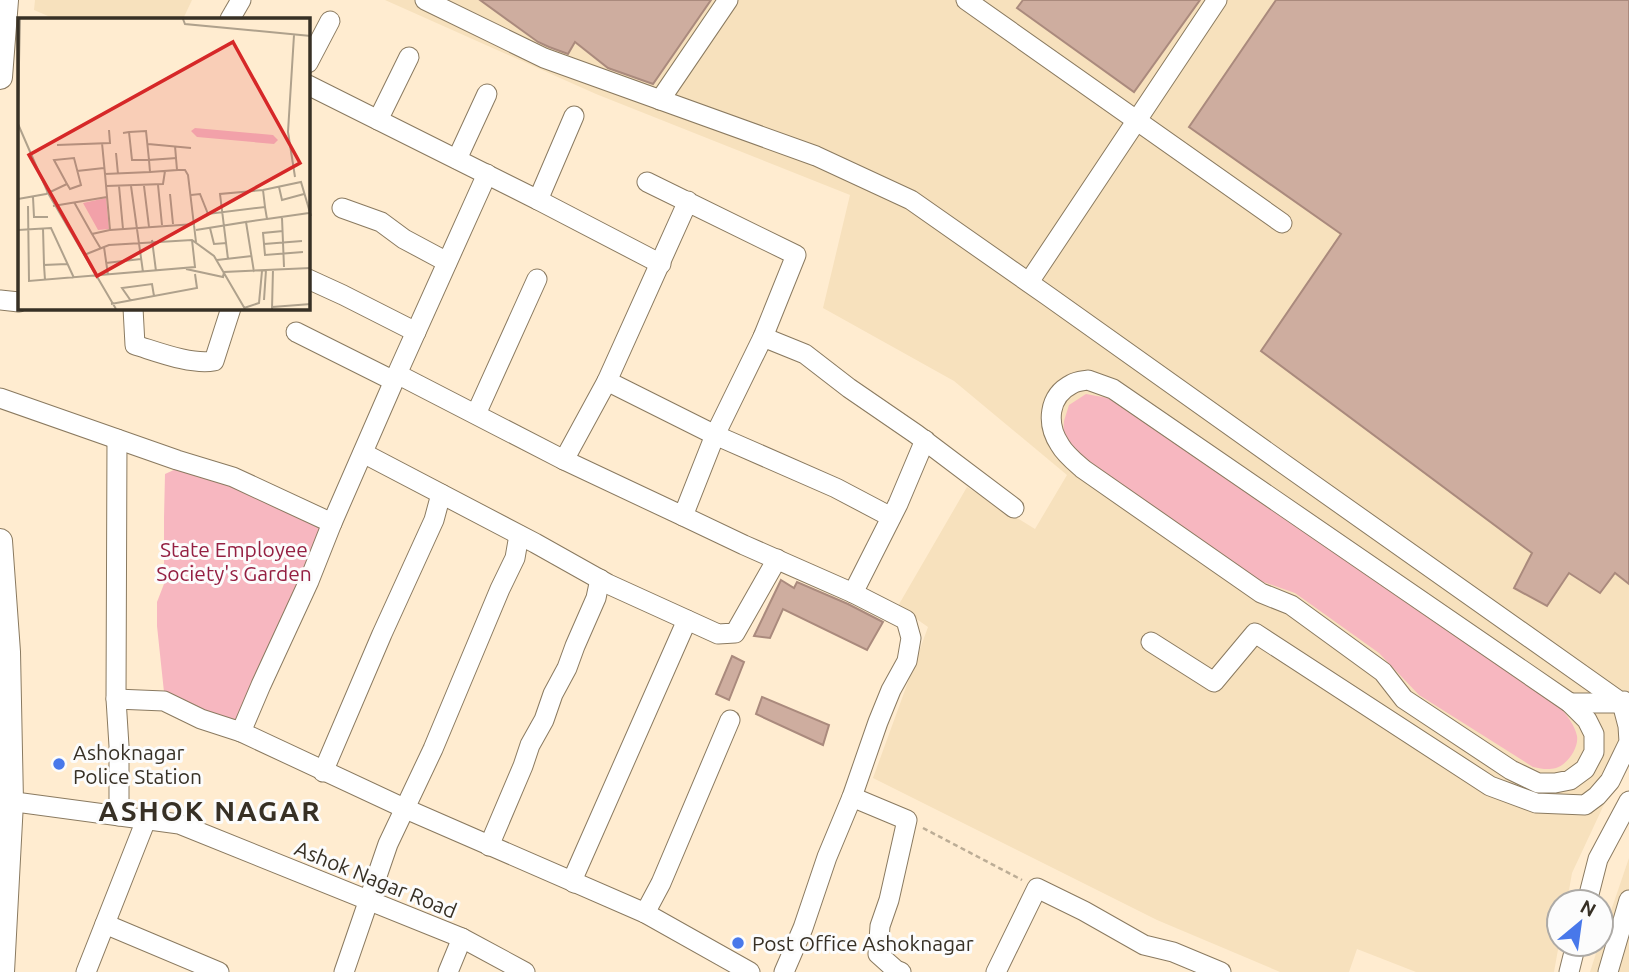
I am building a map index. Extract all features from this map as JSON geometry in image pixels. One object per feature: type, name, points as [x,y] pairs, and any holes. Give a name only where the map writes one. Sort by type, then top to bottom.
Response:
[{"type":"main road","points":[[1,63],[6,0]]},
{"type":"main road","points":[[0,541],[8,652],[2,972]]},
{"type":"street","points":[[231,18],[241,0]]},
{"type":"street","points":[[425,0],[544,58],[816,156],[911,200],[1626,699],[1629,742],[1610,781],[1585,805],[1536,803],[1490,786],[1255,633],[1214,682],[1152,642]]},
{"type":"street","points":[[660,100],[729,0]]},
{"type":"street","points":[[966,0],[1282,223]]},
{"type":"street","points":[[1029,282],[1217,0]]},
{"type":"street","points":[[310,59],[330,20]]},
{"type":"street","points":[[378,120],[409,57]]},
{"type":"street","points":[[310,86],[661,264]]},
{"type":"street","points":[[457,159],[487,94]]},
{"type":"street","points":[[538,200],[573,116]]},
{"type":"street","points":[[241,732],[487,174]]},
{"type":"street","points":[[647,182],[796,255],[763,338],[715,435],[683,516]]},
{"type":"street","points":[[564,460],[607,381],[688,201]]},
{"type":"street","points":[[342,208],[381,222],[404,239],[447,262]]},
{"type":"street","points":[[477,414],[537,279]]},
{"type":"street","points":[[310,280],[416,332]]},
{"type":"street","points":[[0,300],[18,302]]},
{"type":"street","points":[[133,310],[135,345],[207,362],[215,361],[231,310]]},
{"type":"street","points":[[296,332],[477,414],[564,460],[906,620],[911,638],[907,661],[878,722],[785,972]]},
{"type":"street","points":[[763,338],[805,354],[1014,508]]},
{"type":"street","points":[[1570,703],[1587,720],[1594,734],[1594,752],[1585,769],[1570,780],[1555,783],[1538,783],[1511,770],[1404,699],[1383,672],[1292,605],[1261,593],[1083,469],[1060,446],[1052,426],[1051,411],[1057,395],[1073,383],[1088,380],[1113,389],[1570,703],[1626,699]]},
{"type":"street","points":[[607,381],[715,435],[836,488],[891,517]]},
{"type":"street","points":[[0,398],[233,477],[332,523]]},
{"type":"street","points":[[117,439],[116,699],[119,816]]},
{"type":"street","points":[[853,593],[925,440]]},
{"type":"street","points":[[363,453],[600,579],[718,634],[735,633],[778,559]]},
{"type":"street","points":[[323,772],[434,520],[442,494]]},
{"type":"street","points":[[344,972],[388,845],[515,558],[519,535]]},
{"type":"street","points":[[489,846],[530,745],[567,668],[596,598],[600,579]]},
{"type":"street","points":[[574,883],[575,874],[687,620]]},
{"type":"street","points":[[116,699],[164,701],[201,719],[241,732],[323,772],[645,913],[750,972]]},
{"type":"street","points":[[645,913],[661,883],[730,720]]},
{"type":"street","points":[[852,797],[907,820],[889,900],[880,926],[878,954],[901,972]]},
{"type":"street","name":"Ashok Nagar Road","points":[[6,801],[178,824],[461,938],[525,972]]},
{"type":"street","points":[[1591,888],[1598,859],[1629,801]]},
{"type":"street","points":[[86,972],[146,820]]},
{"type":"street","points":[[996,972],[1037,888],[1144,945],[1172,952],[1221,972]]},
{"type":"street","points":[[1608,972],[1629,900]]},
{"type":"street","points":[[105,924],[219,972]]},
{"type":"street","points":[[448,972],[461,938]]},
{"type":"path","points":[[907,820],[1037,888]]},
{"type":"shaded area","points":[[35,0],[192,0],[183,18],[53,18],[34,10]]},
{"type":"shaded area","points":[[385,0],[1629,0],[1629,751],[1572,873],[1569,888],[1545,888],[1545,958],[1556,958],[1554,972],[1416,972],[1357,949],[1349,972],[1280,972],[1157,920],[873,778],[928,627],[898,606],[967,487],[1035,529],[1067,475],[954,381],[823,308],[850,195],[596,94]]},
{"type":"shaded area","points":[[1629,858],[1629,972],[1590,972],[1594,958],[1615,958],[1615,899]]},
{"type":"green space","points":[[1086,394],[1108,398],[1560,706],[1577,736],[1571,755],[1556,768],[1533,767],[1419,695],[1379,653],[1295,593],[1252,578],[1084,458],[1063,437],[1069,405]]},
{"type":"green space","name":"State Employee Society's Garden","points":[[176,469],[233,484],[325,525],[236,721],[204,712],[164,692],[157,602],[164,584],[165,474]]},
{"type":"building","points":[[480,0],[711,0],[653,84],[608,68],[575,42],[568,54],[538,42]]},
{"type":"building","points":[[1023,0],[1200,0],[1134,92],[1017,8]]},
{"type":"building","points":[[1276,0],[1629,0],[1629,584],[1615,573],[1600,593],[1569,573],[1547,606],[1514,588],[1532,553],[1261,351],[1341,234],[1189,127]]},
{"type":"building","points":[[781,580],[794,588],[797,582],[883,622],[867,650],[783,609],[770,638],[754,636]]},
{"type":"building","points":[[732,656],[744,662],[729,700],[716,694]]},
{"type":"building","points":[[762,697],[829,725],[823,745],[756,714]]},
{"type":"place","name":"Ashoknagar Police Station","points":[[59,764]]},
{"type":"place","name":"Post Office Ashoknagar","points":[[738,943]]},
{"type":"district","name":"ASHOK NAGAR","points":[[210,810]]}]
